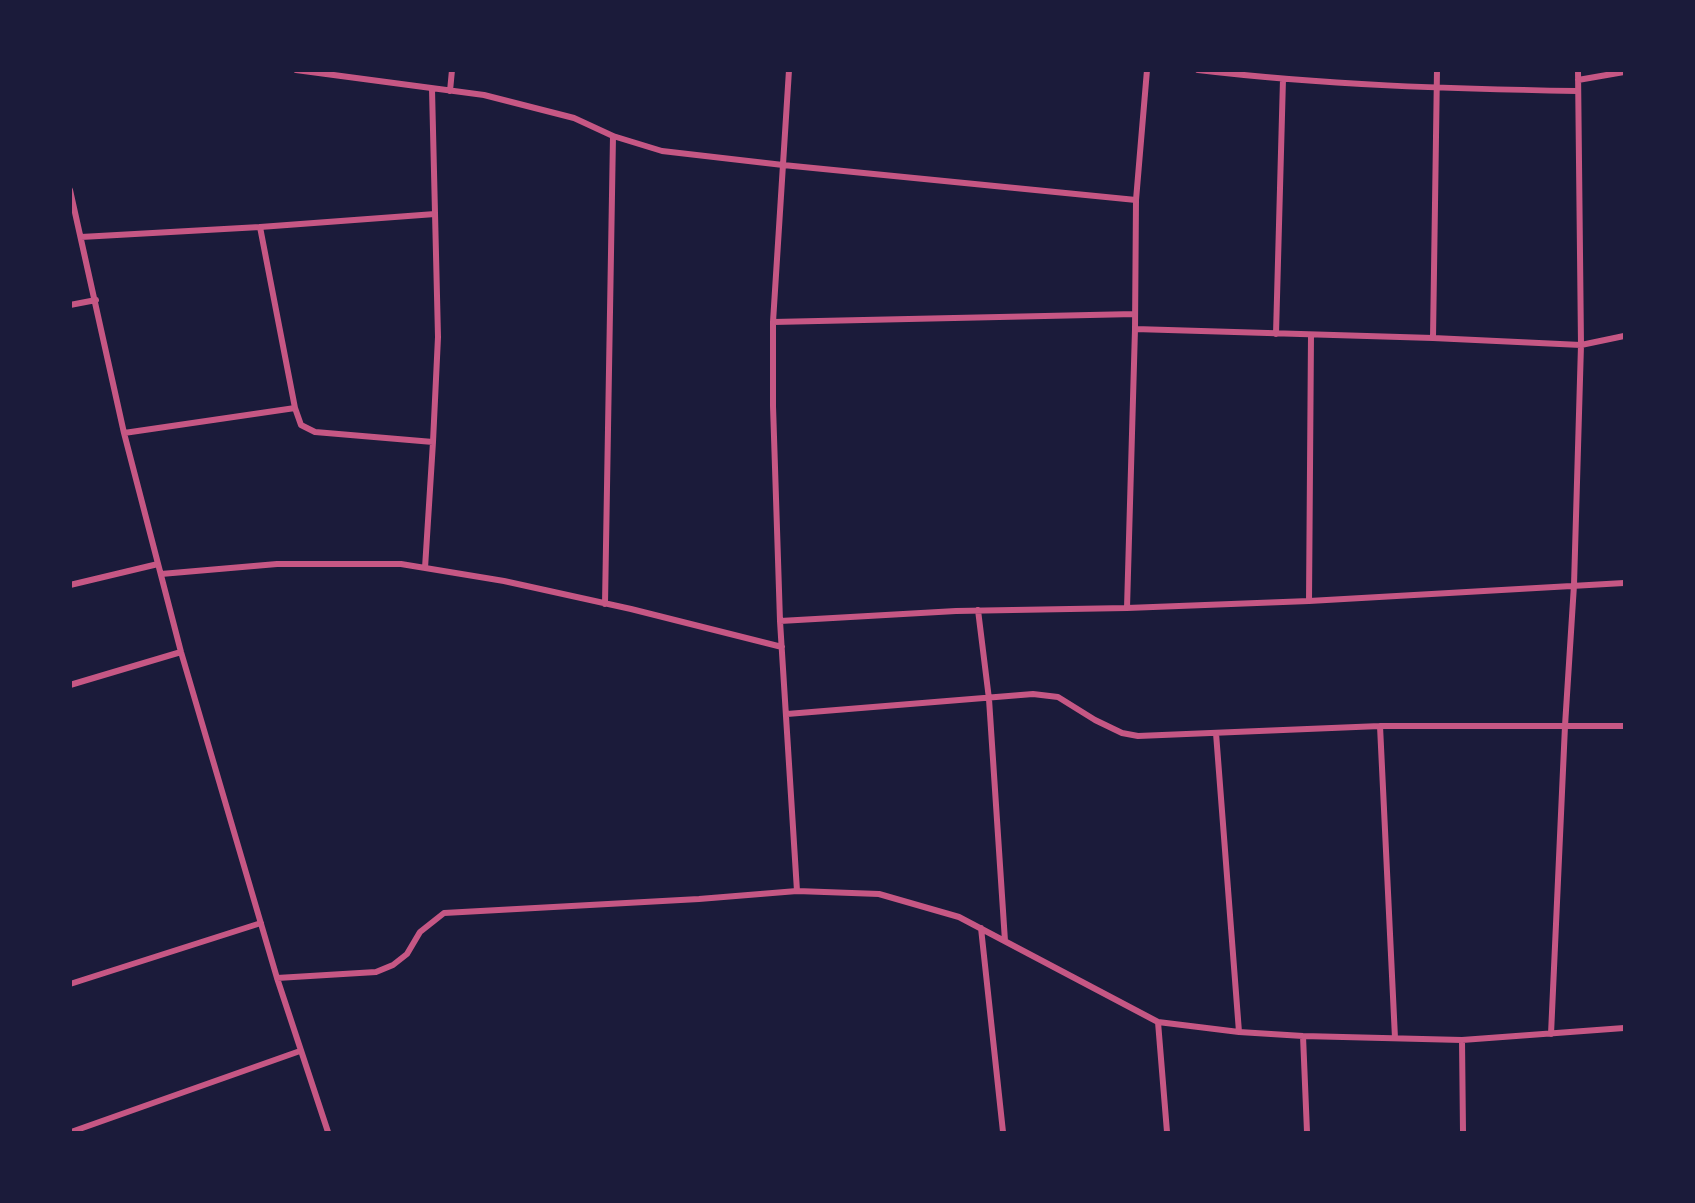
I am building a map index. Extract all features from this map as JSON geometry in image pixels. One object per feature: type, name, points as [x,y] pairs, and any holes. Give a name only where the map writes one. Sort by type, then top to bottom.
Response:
[{"type":"street","points":[[296,70],[483,95],[574,118],[613,136],[662,151],[1136,200]]},
{"type":"street","points":[[450,91],[452,70]]},
{"type":"street","points":[[789,70],[773,322],[773,406],[780,621],[797,891]]},
{"type":"street","points":[[1127,608],[1135,329],[1136,200],[1147,70]]},
{"type":"street","points":[[1197,70],[1268,79],[1436,89],[1577,91]]},
{"type":"street","points":[[1268,70],[1268,79]]},
{"type":"street","points":[[1433,338],[1437,70]]},
{"type":"street","points":[[1551,1034],[1574,585],[1581,345],[1578,70]]},
{"type":"street","points":[[1578,80],[1624,72]]},
{"type":"street","points":[[1276,334],[1283,79]]},
{"type":"street","points":[[425,568],[434,441],[438,337],[432,89]]},
{"type":"street","points":[[605,604],[613,136]]},
{"type":"street","points":[[70,190],[124,433],[181,652],[277,978],[328,1132]]},
{"type":"street","points":[[81,237],[435,214]]},
{"type":"street","points":[[260,227],[295,408],[301,425],[315,432],[434,441]]},
{"type":"street","points":[[70,305],[96,300]]},
{"type":"street","points":[[773,322],[1135,314]]},
{"type":"street","points":[[1135,329],[1581,345],[1624,336]]},
{"type":"street","points":[[1309,601],[1311,335]]},
{"type":"street","points":[[124,433],[295,408]]},
{"type":"street","points":[[70,585],[158,564]]},
{"type":"street","points":[[160,574],[277,564],[401,564],[504,581],[782,647]]},
{"type":"street","points":[[780,621],[978,610],[1127,608],[1309,601],[1624,583]]},
{"type":"street","points":[[978,610],[989,699],[1005,941]]},
{"type":"street","points":[[70,685],[181,652]]},
{"type":"street","points":[[787,714],[1033,694],[1058,697],[1095,720],[1130,735],[1380,726],[1624,726]]},
{"type":"street","points":[[1380,726],[1395,1038]]},
{"type":"street","points":[[1216,733],[1239,1032]]},
{"type":"street","points":[[277,978],[376,972],[407,954],[420,932],[444,913],[699,899],[797,891],[879,894],[959,917],[1158,1022],[1239,1032],[1303,1036],[1462,1040],[1624,1028]]},
{"type":"street","points":[[70,984],[261,923]]},
{"type":"street","points":[[981,928],[1003,1132]]},
{"type":"street","points":[[1158,1022],[1167,1132]]},
{"type":"street","points":[[1303,1036],[1307,1132]]},
{"type":"street","points":[[1462,1040],[1463,1132]]},
{"type":"street","points":[[70,1132],[300,1051]]}]
